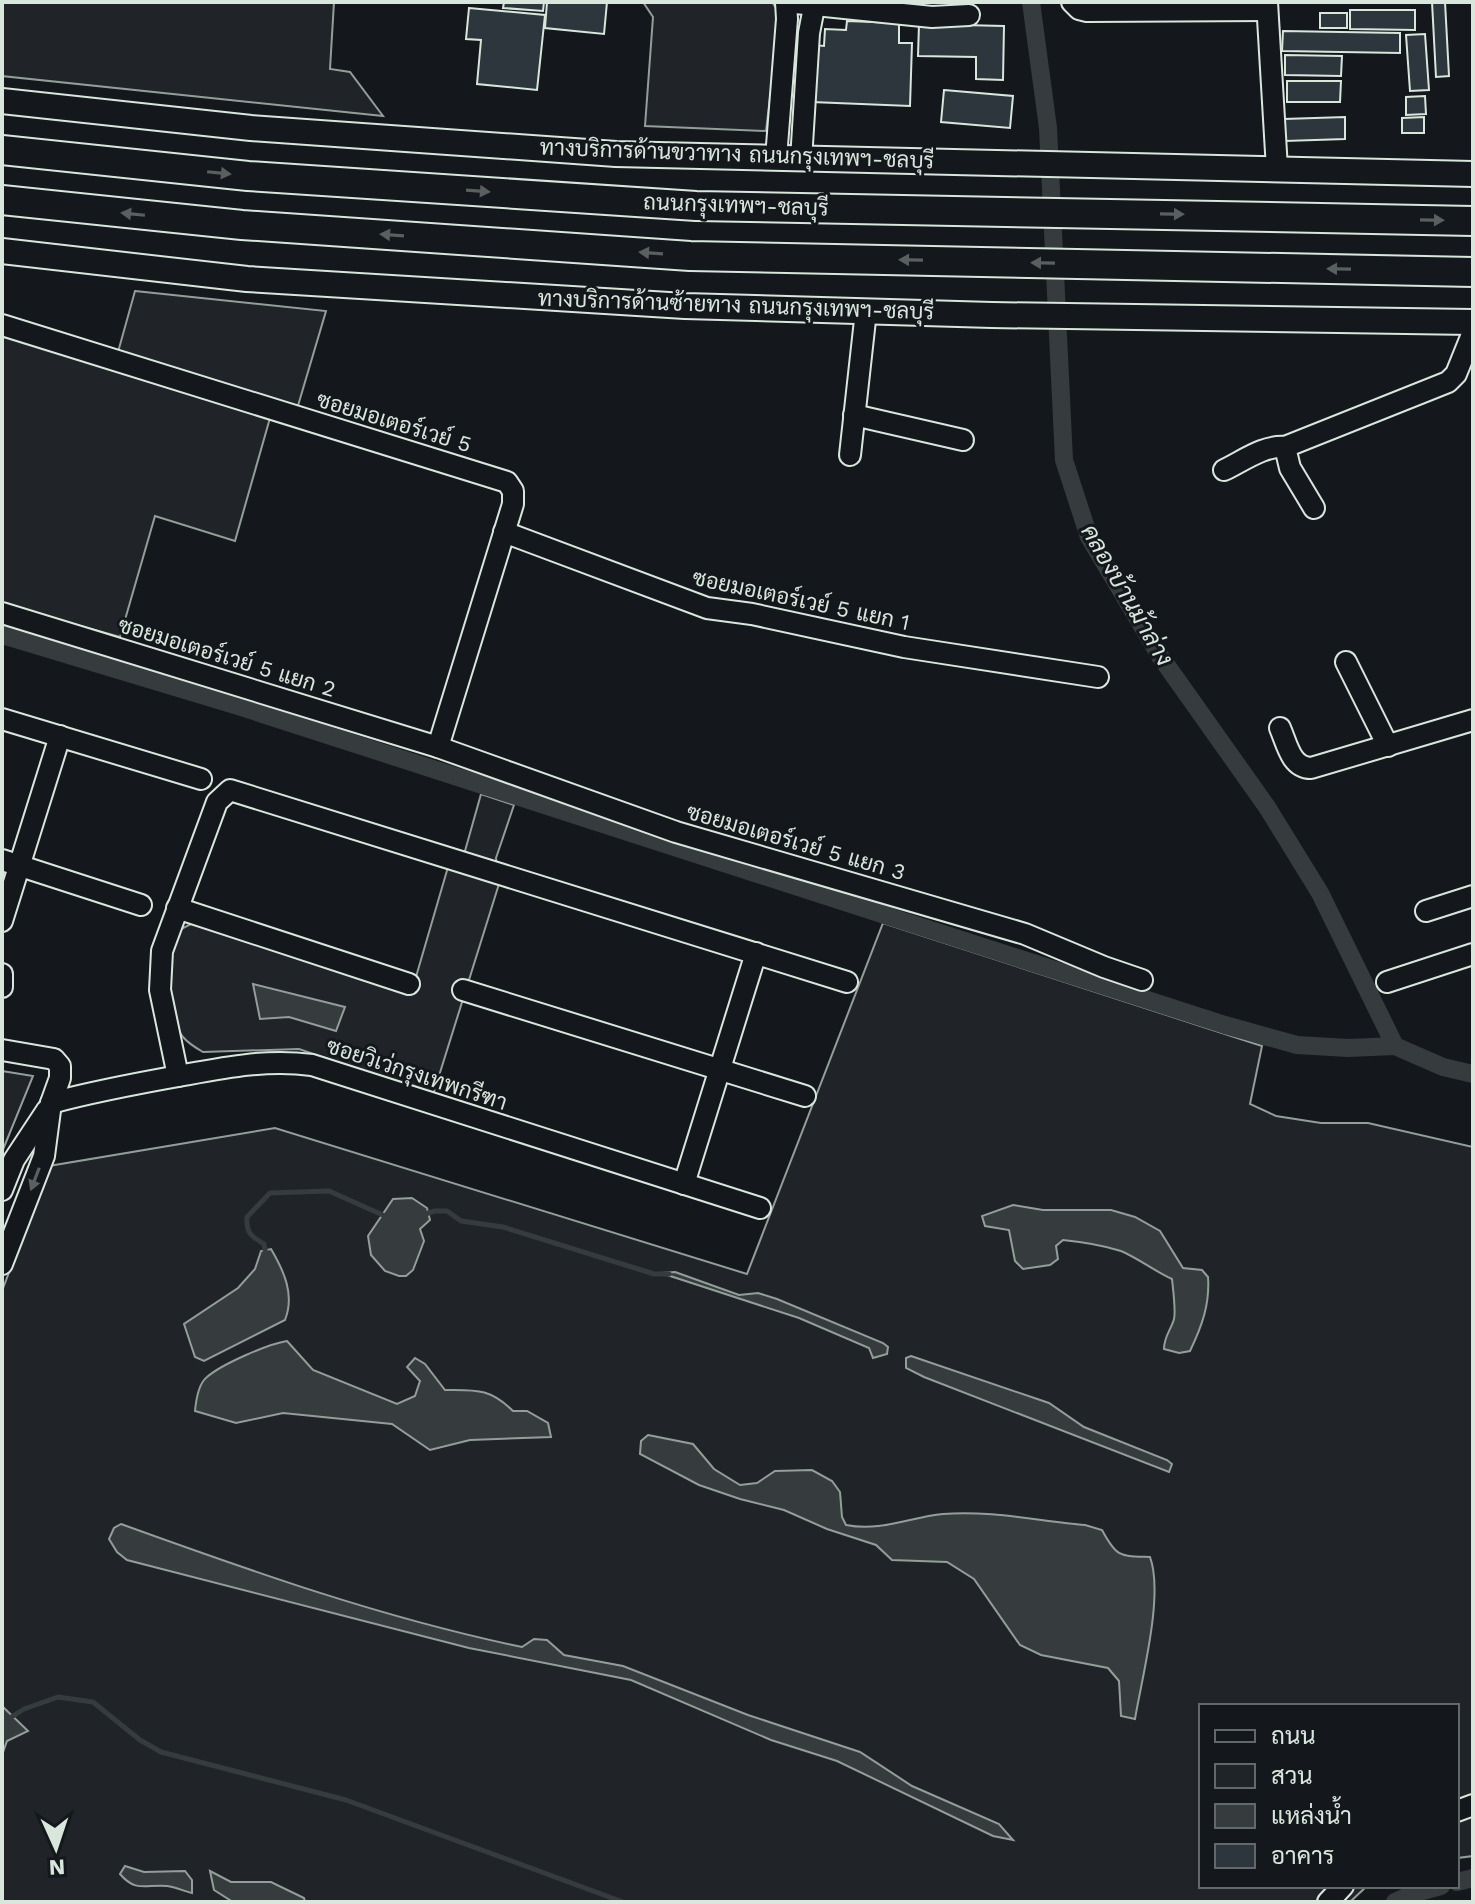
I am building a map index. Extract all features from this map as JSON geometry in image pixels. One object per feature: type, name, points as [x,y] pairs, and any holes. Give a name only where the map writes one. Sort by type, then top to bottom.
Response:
[{"type":"highway","name":"ถนนกรุงเทพฯ-ชลบุรี","points":[[2,150],[248,176],[696,206],[1473,221]]},
{"type":"highway","points":[[2,200],[242,225],[690,256],[1473,272]]},
{"type":"main road","name":"ทางบริการด้านขวาทาง ถนนกรุงเทพฯ-ชลบุรี","points":[[2,101],[266,129],[616,154],[1473,174]]},
{"type":"main road","name":"ทางบริการด้านซ้ายทาง ถนนกรุงเทพฯ-ชลบุรี","points":[[2,251],[247,279],[685,306],[992,315],[1473,322]]},
{"type":"street","points":[[776,158],[786,2],[932,9],[969,15]]},
{"type":"street","points":[[1072,2],[1074,6],[1087,11],[1267,6],[1277,169]]},
{"type":"street","points":[[801,160],[809,33],[814,4]]},
{"type":"street","points":[[850,455],[866,311]]},
{"type":"street","name":"ซอยมอเตอร์เวย์ 5","points":[[2,325],[507,482],[514,496],[438,747]]},
{"type":"street","points":[[1224,470],[1275,446],[1285,447],[1448,382],[1456,374],[1473,332]]},
{"type":"street","points":[[854,415],[963,440]]},
{"type":"street","points":[[1285,447],[1290,468],[1314,508]]},
{"type":"street","name":"ซอยมอเตอร์เวย์ 5 แยก 1","points":[[504,532],[707,608],[752,614],[904,647],[1098,677]]},
{"type":"street","name":"ซอยมอเตอร์เวย์ 5 แยก 2","points":[[2,613],[438,747]]},
{"type":"street","points":[[1346,662],[1388,746]]},
{"type":"street","points":[[2,719],[201,779]]},
{"type":"street","points":[[1280,728],[1295,763],[1302,768],[1311,768],[1473,720]]},
{"type":"street","points":[[2,921],[11,863],[60,736]]},
{"type":"street","name":"ซอยมอเตอร์เวย์ 5 แยก 3","points":[[438,747],[676,832],[1025,934],[1142,980]]},
{"type":"street","points":[[178,1076],[160,990],[162,951],[217,802],[230,790],[847,982]]},
{"type":"street","points":[[11,863],[141,905]]},
{"type":"street","points":[[1426,911],[1473,896]]},
{"type":"street","points":[[177,908],[409,984]]},
{"type":"street","points":[[684,1184],[756,953]]},
{"type":"street","points":[[1387,982],[1473,954]]},
{"type":"street","points":[[2,974],[2,987]]},
{"type":"street","points":[[463,990],[805,1096]]},
{"type":"street","points":[[2,1050],[54,1059],[60,1066],[44,1156],[3,1259]]},
{"type":"street","name":"ซอยวิเว่กรุงเทพกรีฑา","points":[[51,1103],[105,1088],[241,1065],[287,1062],[312,1065],[760,1208]]},
{"type":"street","points":[[2,1190],[14,1160],[51,1103]]},
{"type":"green space","points":[[2,2],[334,2],[330,69],[350,72],[383,116],[2,76]]},
{"type":"green space","points":[[643,2],[772,2],[780,14],[766,131],[645,126],[653,17]]},
{"type":"green space","points":[[135,291],[326,311],[297,409],[118,352]]},
{"type":"green space","points":[[2,335],[270,418],[235,541],[155,516],[120,637],[2,604]]},
{"type":"green space","points":[[481,794],[514,805],[496,858],[499,884],[433,1095],[299,1049],[203,1052],[183,1037],[173,1014],[171,956],[175,932],[193,923],[411,994],[448,867],[465,851]]},
{"type":"green space","points":[[883,923],[1262,1046],[1250,1104],[1276,1116],[1321,1123],[1368,1123],[1473,1147],[1473,1856],[1459,1858],[1459,1704],[1199,1704],[1199,1888],[1365,1888],[1350,1902],[2,1902],[2,1291],[49,1166],[275,1128],[747,1274]]},
{"type":"green space","points":[[2,1071],[33,1076],[2,1152]]},
{"type":"water","points":[[253,984],[345,1007],[336,1031],[289,1017],[260,1019]]},
{"type":"water","points":[[412,1198],[427,1208],[430,1220],[420,1229],[424,1241],[413,1270],[406,1276],[399,1276],[385,1271],[371,1255],[368,1236],[393,1199]]},
{"type":"water","points":[[1013,1205],[1043,1210],[1111,1210],[1135,1217],[1160,1231],[1183,1268],[1202,1270],[1208,1277],[1204,1315],[1190,1351],[1179,1353],[1164,1349],[1175,1315],[1172,1279],[1121,1251],[1063,1240],[1056,1246],[1058,1259],[1050,1265],[1023,1269],[1015,1261],[1009,1230],[985,1226],[982,1216]]},
{"type":"water","points":[[271,1249],[287,1283],[289,1301],[285,1320],[204,1361],[195,1357],[184,1324],[238,1288],[255,1269],[261,1251]]},
{"type":"water","points":[[675,1272],[739,1295],[758,1293],[777,1299],[883,1343],[888,1347],[887,1354],[873,1358],[869,1348],[799,1318],[661,1273]]},
{"type":"water","points":[[287,1341],[313,1370],[397,1404],[415,1396],[420,1381],[407,1367],[415,1358],[425,1364],[445,1390],[490,1394],[513,1411],[527,1411],[548,1423],[551,1437],[470,1440],[430,1450],[392,1424],[283,1413],[236,1423],[195,1411],[200,1388],[207,1377],[246,1355]]},
{"type":"water","points":[[911,1356],[1049,1403],[1084,1427],[1167,1460],[1172,1464],[1169,1472],[924,1377],[906,1368],[906,1358]]},
{"type":"water","points":[[648,1435],[693,1444],[714,1469],[740,1485],[757,1483],[775,1471],[812,1470],[832,1481],[840,1492],[842,1517],[846,1525],[871,1527],[943,1514],[1014,1516],[1102,1530],[1120,1554],[1150,1557],[1155,1592],[1153,1614],[1135,1719],[1121,1716],[1119,1681],[1108,1668],[1041,1655],[1020,1645],[974,1579],[947,1562],[892,1560],[876,1545],[827,1529],[784,1510],[699,1485],[640,1454],[641,1441]]},
{"type":"water","points":[[121,1524],[369,1608],[522,1647],[534,1639],[547,1640],[564,1655],[623,1666],[748,1715],[860,1752],[912,1786],[999,1824],[1013,1840],[993,1836],[837,1761],[771,1740],[631,1680],[469,1648],[127,1560],[109,1539],[114,1528]]},
{"type":"water","points":[[2,1706],[28,1731],[7,1741],[2,1755]]},
{"type":"water","points":[[125,1866],[144,1872],[185,1871],[192,1880],[192,1893],[167,1886],[131,1884],[120,1874]]},
{"type":"water","points":[[210,1871],[231,1882],[271,1882],[304,1898],[305,1902],[233,1902],[214,1890]]},
{"type":"building","points":[[504,2],[544,2],[543,11],[503,8]]},
{"type":"building","points":[[547,2],[607,2],[604,34],[545,28]]},
{"type":"building","points":[[1432,2],[1445,2],[1449,76],[1436,77]]},
{"type":"building","points":[[469,8],[545,15],[537,90],[477,84],[481,40],[466,39]]},
{"type":"building","points":[[1350,10],[1415,10],[1415,30],[1350,29]]},
{"type":"building","points":[[1320,13],[1347,13],[1347,28],[1320,28]]},
{"type":"building","points":[[847,21],[899,23],[899,43],[912,43],[910,106],[812,102],[814,45],[824,46],[825,29],[846,30]]},
{"type":"building","points":[[919,24],[1004,26],[1003,80],[976,79],[976,57],[918,56]]},
{"type":"building","points":[[1283,31],[1400,33],[1400,53],[1282,51]]},
{"type":"building","points":[[1425,34],[1429,90],[1410,91],[1406,35]]},
{"type":"building","points":[[1285,55],[1342,56],[1341,76],[1285,75]]},
{"type":"building","points":[[1287,81],[1341,81],[1340,102],[1287,102]]},
{"type":"building","points":[[944,90],[1013,96],[1010,128],[941,122]]},
{"type":"building","points":[[1425,96],[1426,114],[1406,115],[1406,97]]},
{"type":"building","points":[[1345,117],[1345,139],[1285,141],[1284,119]]},
{"type":"building","points":[[1424,117],[1424,133],[1402,133],[1402,118]]},
{"type":"waterway","name":"คลองบ้านม้าล่าง","points":[[1031,2],[1048,128],[1064,460],[1089,537],[1160,656],[1267,807],[1320,893],[1395,1046],[1443,1067],[1473,1074]]},
{"type":"waterway","points":[[2,635],[241,707],[1225,1025],[1297,1045],[1348,1048],[1395,1046]]},
{"type":"waterway","points":[[266,1255],[264,1244],[249,1230],[247,1217],[270,1193],[329,1191],[385,1216]]},
{"type":"waterway","points":[[422,1215],[447,1211],[461,1221],[503,1227],[654,1274],[669,1274]]},
{"type":"waterway","points":[[2,1723],[24,1709],[58,1697],[93,1702],[140,1740],[161,1752],[346,1800],[623,1902]]},
{"type":"waterway","points":[[1459,1882],[1473,1878]]},
{"type":"waterway","points":[[1395,1902],[1434,1888]]}]
